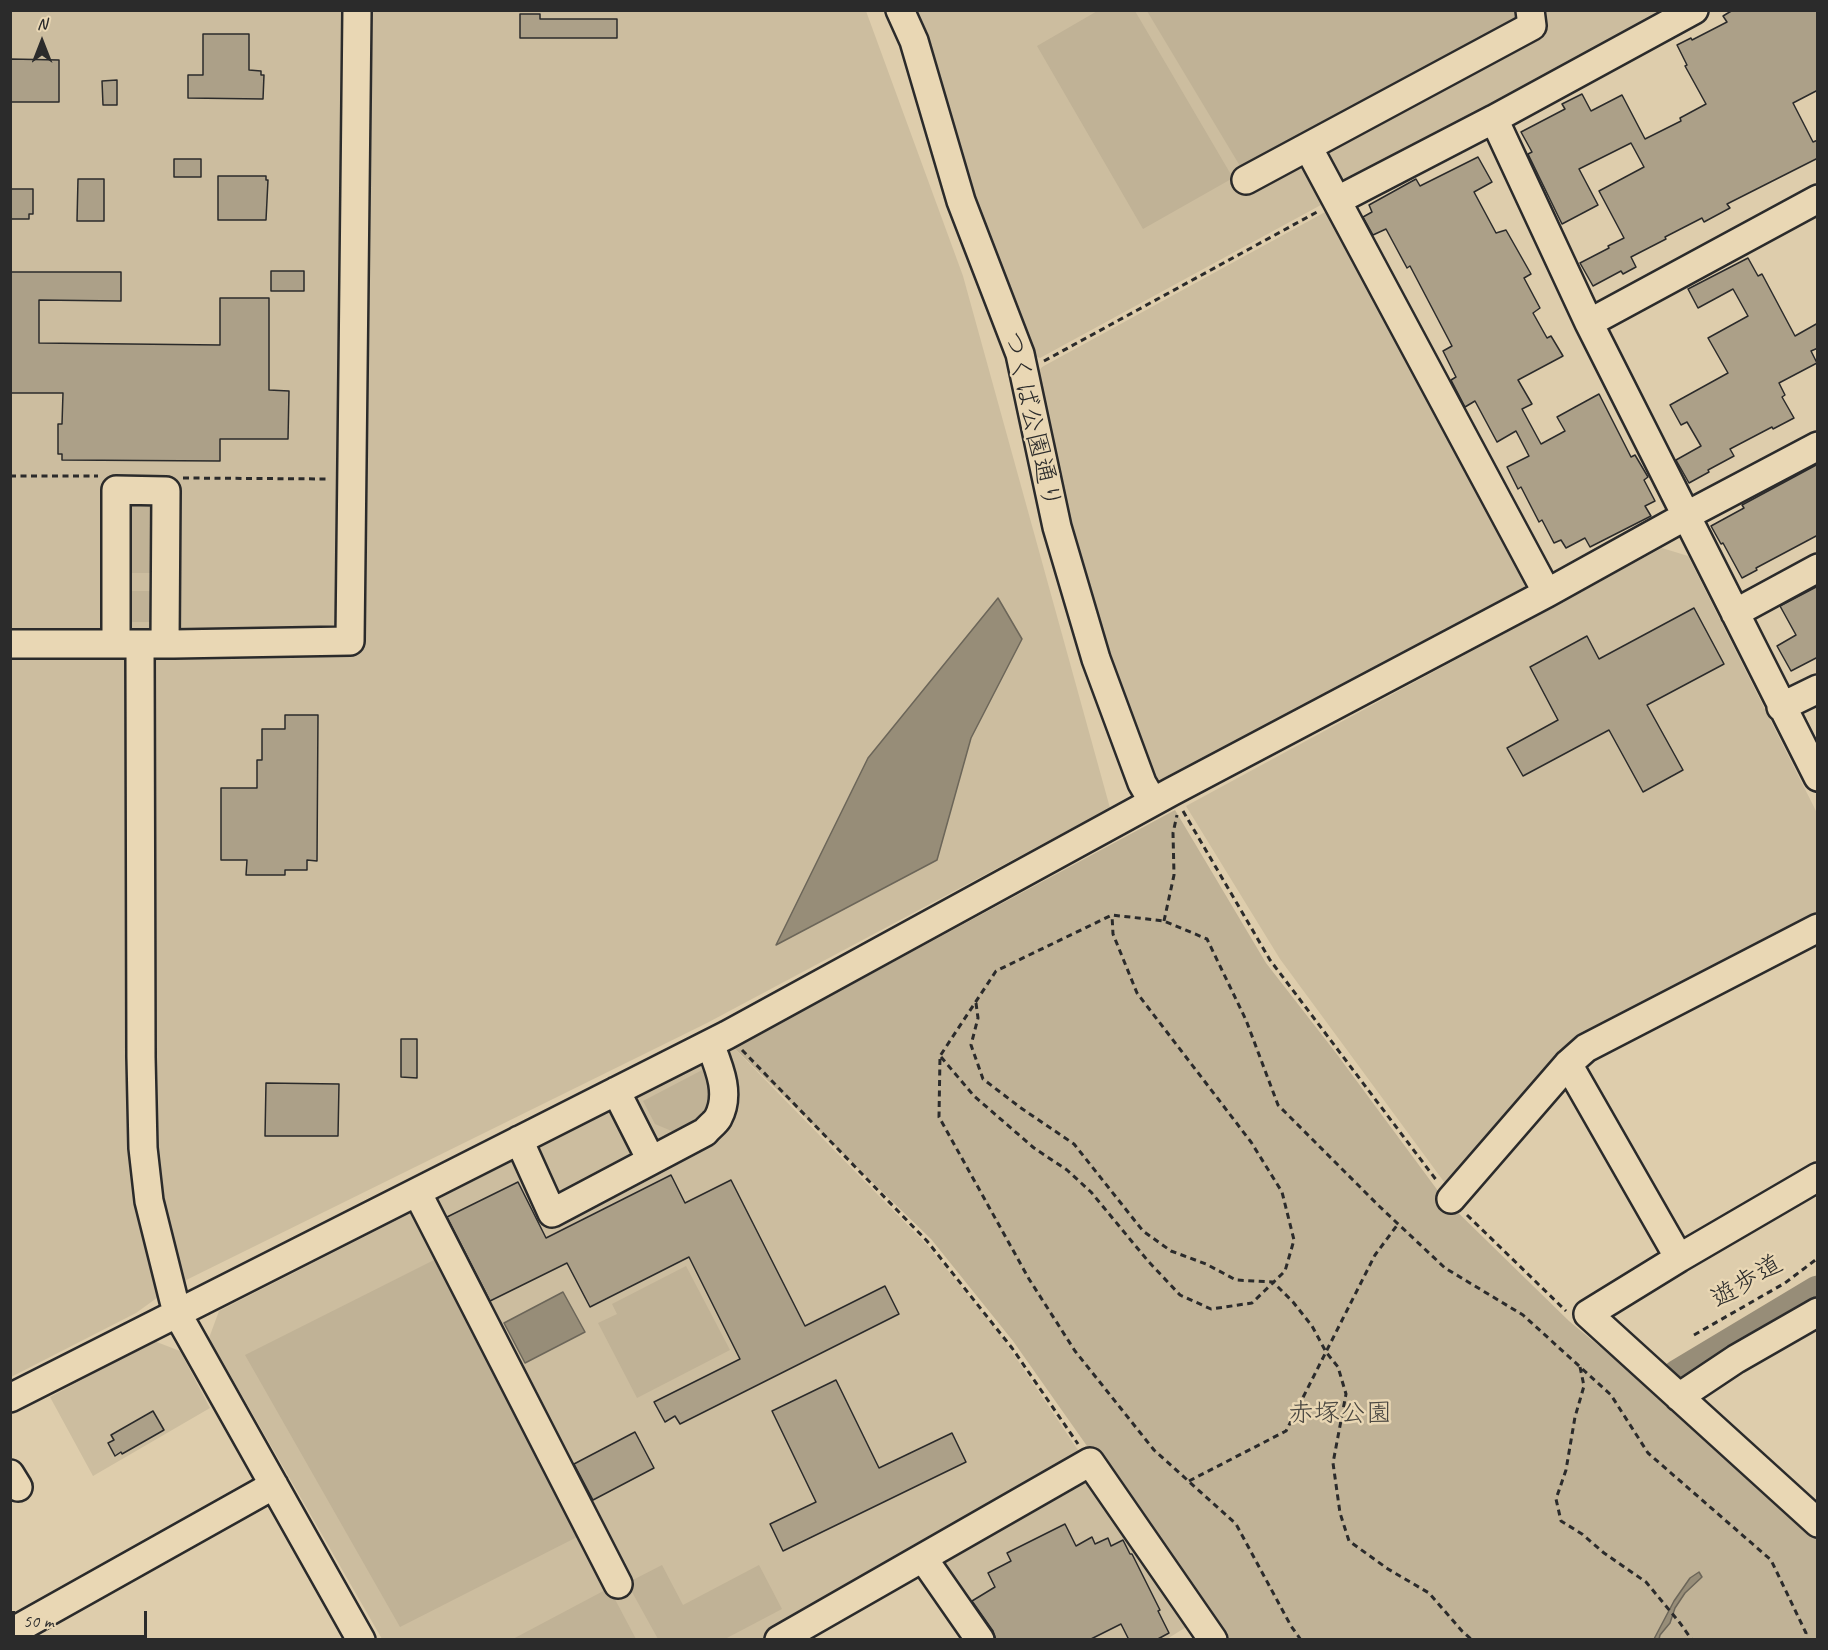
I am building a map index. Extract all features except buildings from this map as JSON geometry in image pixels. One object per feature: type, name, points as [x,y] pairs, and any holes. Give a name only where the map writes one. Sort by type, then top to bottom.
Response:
[{"type":"street","points":[[10,644],[350,641],[357,10]]},
{"type":"street","name":"つくば公園通り","points":[[900,10],[914,41],[961,201],[1020,354],[1060,538],[1096,659],[1149,795]]},
{"type":"street","points":[[1246,180],[1532,26],[1530,10]]},
{"type":"street","points":[[1338,200],[1494,119],[1694,10]]},
{"type":"street","points":[[1494,119],[1589,323],[1818,777]]},
{"type":"street","points":[[1308,147],[1547,593]]},
{"type":"street","points":[[1589,323],[1818,199]]},
{"type":"street","points":[[10,1398],[616,1091],[722,1043],[1171,792],[1547,593],[1818,446]]},
{"type":"street","points":[[140,644],[166,491],[116,490],[140,644],[141,1057],[143,1148],[149,1201],[177,1313],[361,1640]]},
{"type":"street","points":[[1735,613],[1818,568]]},
{"type":"street","points":[[1781,707],[1818,689]]},
{"type":"street","points":[[1451,1199],[1568,1064],[1586,1048],[1818,928]]},
{"type":"street","points":[[519,1140],[552,1213],[705,1132],[718,1118],[724,1099],[722,1043]]},
{"type":"street","points":[[1568,1064],[1679,1258]]},
{"type":"street","points":[[616,1091],[651,1160]]},
{"type":"street","points":[[1815,1518],[1588,1314],[1818,1177]]},
{"type":"street","points":[[417,1192],[618,1584]]},
{"type":"street","points":[[1679,1397],[1736,1359],[1818,1312]]},
{"type":"street","points":[[779,1640],[1090,1462],[1213,1640]]},
{"type":"street","points":[[10,1633],[274,1485]]},
{"type":"street","points":[[923,1558],[968,1636]]},
{"type":"path","points":[[1020,354],[1036,366],[1338,200]]},
{"type":"path","points":[[10,476],[103,476]]},
{"type":"path","points":[[175,478],[352,479]]},
{"type":"path","points":[[1164,921],[1174,875],[1173,833],[1179,804],[1270,960],[1451,1199],[1570,1314]]},
{"type":"path","points":[[940,1056],[974,1096],[1034,1148],[1067,1170],[1091,1192],[1148,1261],[1180,1295],[1211,1309],[1252,1303],[1284,1271],[1294,1240],[1282,1192],[1251,1142],[1137,993],[1113,934],[1112,915]]},
{"type":"path","points":[[1301,1640],[1291,1626],[1236,1524],[1154,1450],[1075,1351],[1029,1278],[939,1117],[940,1056],[996,971],[1112,915],[1164,921],[1208,939],[1246,1020],[1278,1105],[1445,1268],[1523,1315],[1611,1395],[1648,1453],[1771,1560],[1806,1633],[1805,1640]]},
{"type":"path","points":[[976,1001],[978,1018],[971,1045],[984,1079],[1021,1108],[1074,1144],[1143,1231],[1171,1251],[1206,1264],[1236,1280],[1273,1282],[1312,1326],[1326,1352],[1338,1367],[1346,1394],[1333,1463],[1340,1513],[1349,1541],[1429,1593],[1462,1631],[1473,1640]]},
{"type":"path","points":[[722,1043],[927,1241],[1012,1348],[1090,1462]]},
{"type":"path","points":[[1189,1482],[1286,1431],[1375,1255],[1398,1224]]},
{"type":"path","name":"遊歩道","points":[[1694,1335],[1785,1283],[1818,1257]]},
{"type":"path","points":[[1580,1366],[1584,1386],[1575,1417],[1566,1470],[1556,1499],[1561,1521],[1646,1582],[1692,1640]]},
{"type":"shaded area","points":[[11,11],[866,11],[963,276],[1110,808],[707,1023],[172,1287],[136,1313],[11,1377]]},
{"type":"shaded area","points":[[912,11],[1677,11],[1040,358],[1034,356],[1029,336],[981,223],[928,43]]},
{"type":"shaded area","points":[[1327,211],[1526,580],[1524,587],[1159,782],[1128,733],[1067,523],[1038,373],[1042,367]]},
{"type":"shaded area","points":[[1662,548],[1688,556],[1817,813],[1817,919],[1582,1041],[1450,1190],[1280,959],[1186,806]]},
{"type":"shaded area","points":[[998,598],[1022,639],[971,738],[937,860],[776,945],[868,758]]},
{"type":"shaded area","points":[[734,1048],[928,1246],[1002,1337],[1084,1459],[761,1639],[382,1639],[209,1338],[219,1311]]},
{"type":"shaded area","points":[[563,1292],[585,1332],[525,1363],[504,1323]]},
{"type":"shaded area","points":[[154,1341],[180,1351],[210,1408],[93,1476],[50,1397]]},
{"type":"shaded area","points":[[1089,1475],[1191,1624],[1167,1639],[990,1639],[940,1568],[943,1558]]},
{"type":"shaded area","points":[[1699,1572],[1702,1577],[1685,1593],[1659,1639],[1654,1639],[1674,1601],[1690,1578]]},
{"type":"green space","points":[[1099,10],[1135,11],[1233,178],[1143,229],[1037,46]]},
{"type":"green space","points":[[1519,10],[1521,26],[1246,176],[1147,11]]},
{"type":"green space","points":[[126,502],[157,502],[156,573],[126,573]]},
{"type":"green space","points":[[124,591],[156,591],[157,622],[125,622]]},
{"type":"green space","name":"赤塚公園","points":[[1175,810],[1266,963],[1444,1199],[1569,1321],[1817,1527],[1817,1639],[1223,1639],[1013,1341],[931,1239],[734,1048]]},
{"type":"green space","points":[[708,1067],[717,1100],[709,1115],[674,1132],[655,1124],[643,1101]]},
{"type":"green space","points":[[438,1258],[585,1533],[400,1627],[245,1355]]},
{"type":"green space","points":[[686,1266],[730,1350],[637,1398],[598,1323],[617,1314],[612,1304]]},
{"type":"green space","points":[[662,1565],[683,1605],[759,1565],[782,1609],[725,1639],[658,1639],[627,1583]]},
{"type":"green space","points":[[609,1588],[636,1639],[511,1640]]},
{"type":"waterway","points":[[1678,1376],[1818,1292]]}]
